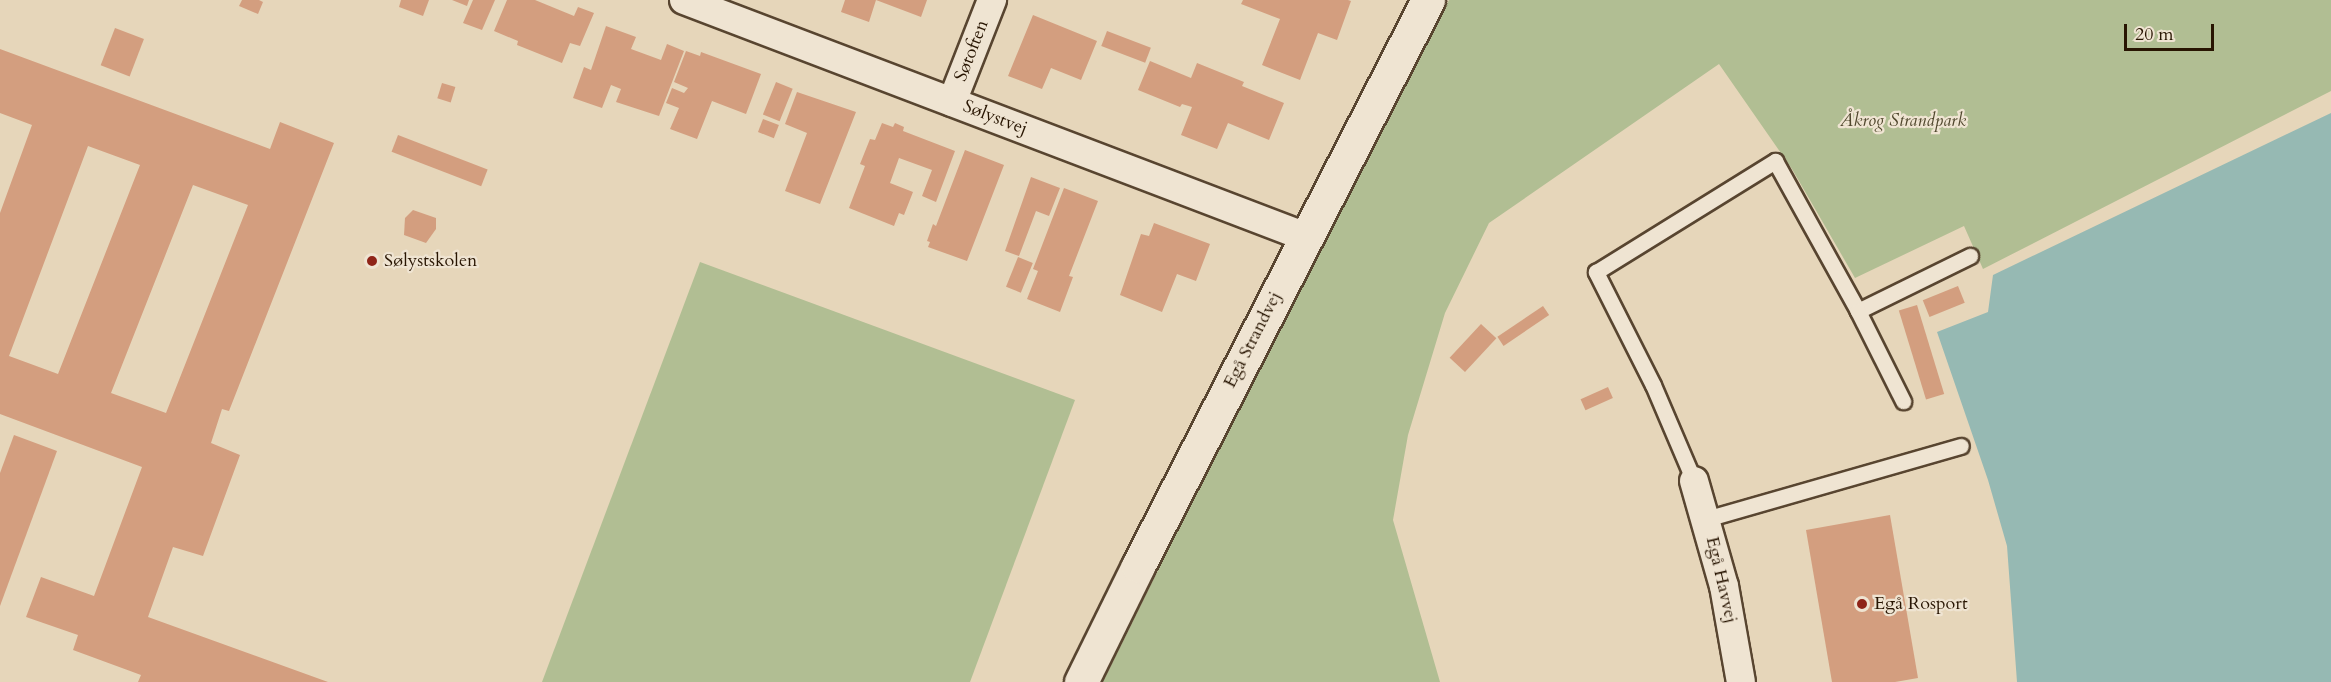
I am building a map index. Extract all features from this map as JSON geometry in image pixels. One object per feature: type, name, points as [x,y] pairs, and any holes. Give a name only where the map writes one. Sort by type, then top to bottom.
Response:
[{"type":"street","name":"Sølystvej","points":[[684,0],[1306,237]]},
{"type":"street","name":"Søtoften","points":[[952,102],[992,0]]},
{"type":"street","name":"Egå Strandvej","points":[[1081,682],[1428,0]]},
{"type":"street","name":"Egå Havvej","points":[[1694,481],[1724,586],[1741,682]]},
{"type":"lane","points":[[1694,481],[1653,385],[1596,272],[1775,161],[1858,311],[1903,401]]},
{"type":"lane","points":[[1858,311],[1970,256]]},
{"type":"lane","points":[[1706,519],[1961,446]]},
{"type":"green space","name":"Åkrog Strandpark","points":[[1449,0],[2331,0],[2331,91],[1983,269],[1964,226],[1855,278],[1792,169],[1719,64],[1489,223],[1445,313],[1408,435],[1393,520],[1440,682],[1103,682],[1202,481]]},
{"type":"green space","points":[[700,262],[1075,400],[970,682],[542,682]]},
{"type":"water","points":[[2331,113],[2331,682],[2017,682],[2007,546],[1988,480],[1937,332],[1988,312],[1993,275]]},
{"type":"building","points":[[242,0],[263,2],[258,14],[239,6]]},
{"type":"building","points":[[401,0],[429,0],[423,16],[399,7]]},
{"type":"building","points":[[452,0],[469,0],[467,6]]},
{"type":"building","points":[[473,0],[495,0],[482,30],[463,23]]},
{"type":"building","points":[[507,0],[535,0],[574,16],[578,7],[594,13],[580,46],[570,43],[562,63],[517,45],[518,41],[494,31]]},
{"type":"building","points":[[845,0],[876,0],[869,22],[841,12]]},
{"type":"building","points":[[876,0],[927,0],[921,17]]},
{"type":"building","points":[[1243,0],[1351,1],[1337,40],[1318,33],[1300,80],[1262,65],[1280,19],[1241,4]]},
{"type":"building","points":[[1033,15],[1097,41],[1081,80],[1051,68],[1042,89],[1008,76]]},
{"type":"building","points":[[606,26],[636,37],[631,49],[661,60],[667,44],[684,51],[659,116],[616,102],[621,89],[611,85],[602,108],[573,98],[584,67],[591,70]]},
{"type":"building","points":[[115,28],[144,39],[130,76],[101,65]]},
{"type":"building","points":[[1107,31],[1151,48],[1145,63],[1101,46]]},
{"type":"building","points":[[0,49],[270,149],[280,122],[334,143],[229,411],[222,409],[211,443],[240,455],[203,556],[173,547],[148,617],[328,682],[138,682],[141,675],[73,650],[78,635],[26,617],[41,577],[94,596],[142,467],[0,414],[0,213],[32,125],[0,113]],"holes":[[[88,146],[140,165],[58,374],[9,356]],[[193,185],[248,205],[166,413],[111,393]]]},
{"type":"building","points":[[686,51],[700,56],[701,52],[761,74],[746,114],[712,101],[697,139],[670,129],[679,108],[666,103],[672,88],[684,93],[688,88],[674,82]]},
{"type":"building","points":[[1150,61],[1191,78],[1197,63],[1244,82],[1242,86],[1284,103],[1269,140],[1228,123],[1217,149],[1181,135],[1192,107],[1182,104],[1180,107],[1138,90]]},
{"type":"building","points":[[776,82],[793,89],[780,121],[763,114]]},
{"type":"building","points":[[442,83],[455,87],[451,102],[437,98]]},
{"type":"building","points":[[797,92],[856,112],[820,204],[785,191],[807,133],[785,124]]},
{"type":"building","points":[[763,119],[779,125],[774,138],[758,132]]},
{"type":"building","points":[[882,123],[893,127],[895,123],[904,127],[903,131],[955,151],[936,202],[922,196],[932,170],[899,158],[890,183],[913,192],[904,215],[899,213],[894,226],[849,208],[865,166],[860,164],[870,139],[875,140]]},
{"type":"building","points":[[398,135],[488,169],[481,186],[392,152]]},
{"type":"building","points":[[965,150],[1004,165],[967,261],[928,247],[930,242],[927,241],[933,224],[936,226]]},
{"type":"building","points":[[1031,177],[1060,188],[1049,216],[1036,211],[1019,256],[1005,251]]},
{"type":"building","points":[[1064,188],[1098,201],[1069,276],[1073,277],[1060,312],[1027,299],[1038,271],[1033,269]]},
{"type":"building","points":[[413,210],[436,218],[436,229],[426,243],[404,235],[405,218]]},
{"type":"building","points":[[1154,223],[1210,244],[1196,281],[1177,274],[1162,312],[1120,295],[1141,234],[1149,236]]},
{"type":"building","points":[[1018,257],[1033,263],[1021,293],[1006,287]]},
{"type":"building","points":[[1958,286],[1965,303],[1930,317],[1923,300]]},
{"type":"building","points":[[1917,305],[1944,394],[1926,399],[1899,311]]},
{"type":"building","points":[[1543,306],[1549,315],[1504,346],[1497,337]]},
{"type":"building","points":[[1481,324],[1496,338],[1465,372],[1450,358]]},
{"type":"building","points":[[1608,387],[1613,398],[1585,410],[1581,399]]},
{"type":"building","points":[[14,435],[57,451],[0,606],[0,473]]},
{"type":"building","name":"Egå Rosport","points":[[1890,515],[1918,678],[1895,682],[1832,682],[1806,530]]},
{"type":"place","name":"Sølystskolen","points":[[372,261]]},
{"type":"place","name":"Egå Rosport","points":[[1862,604]]}]
